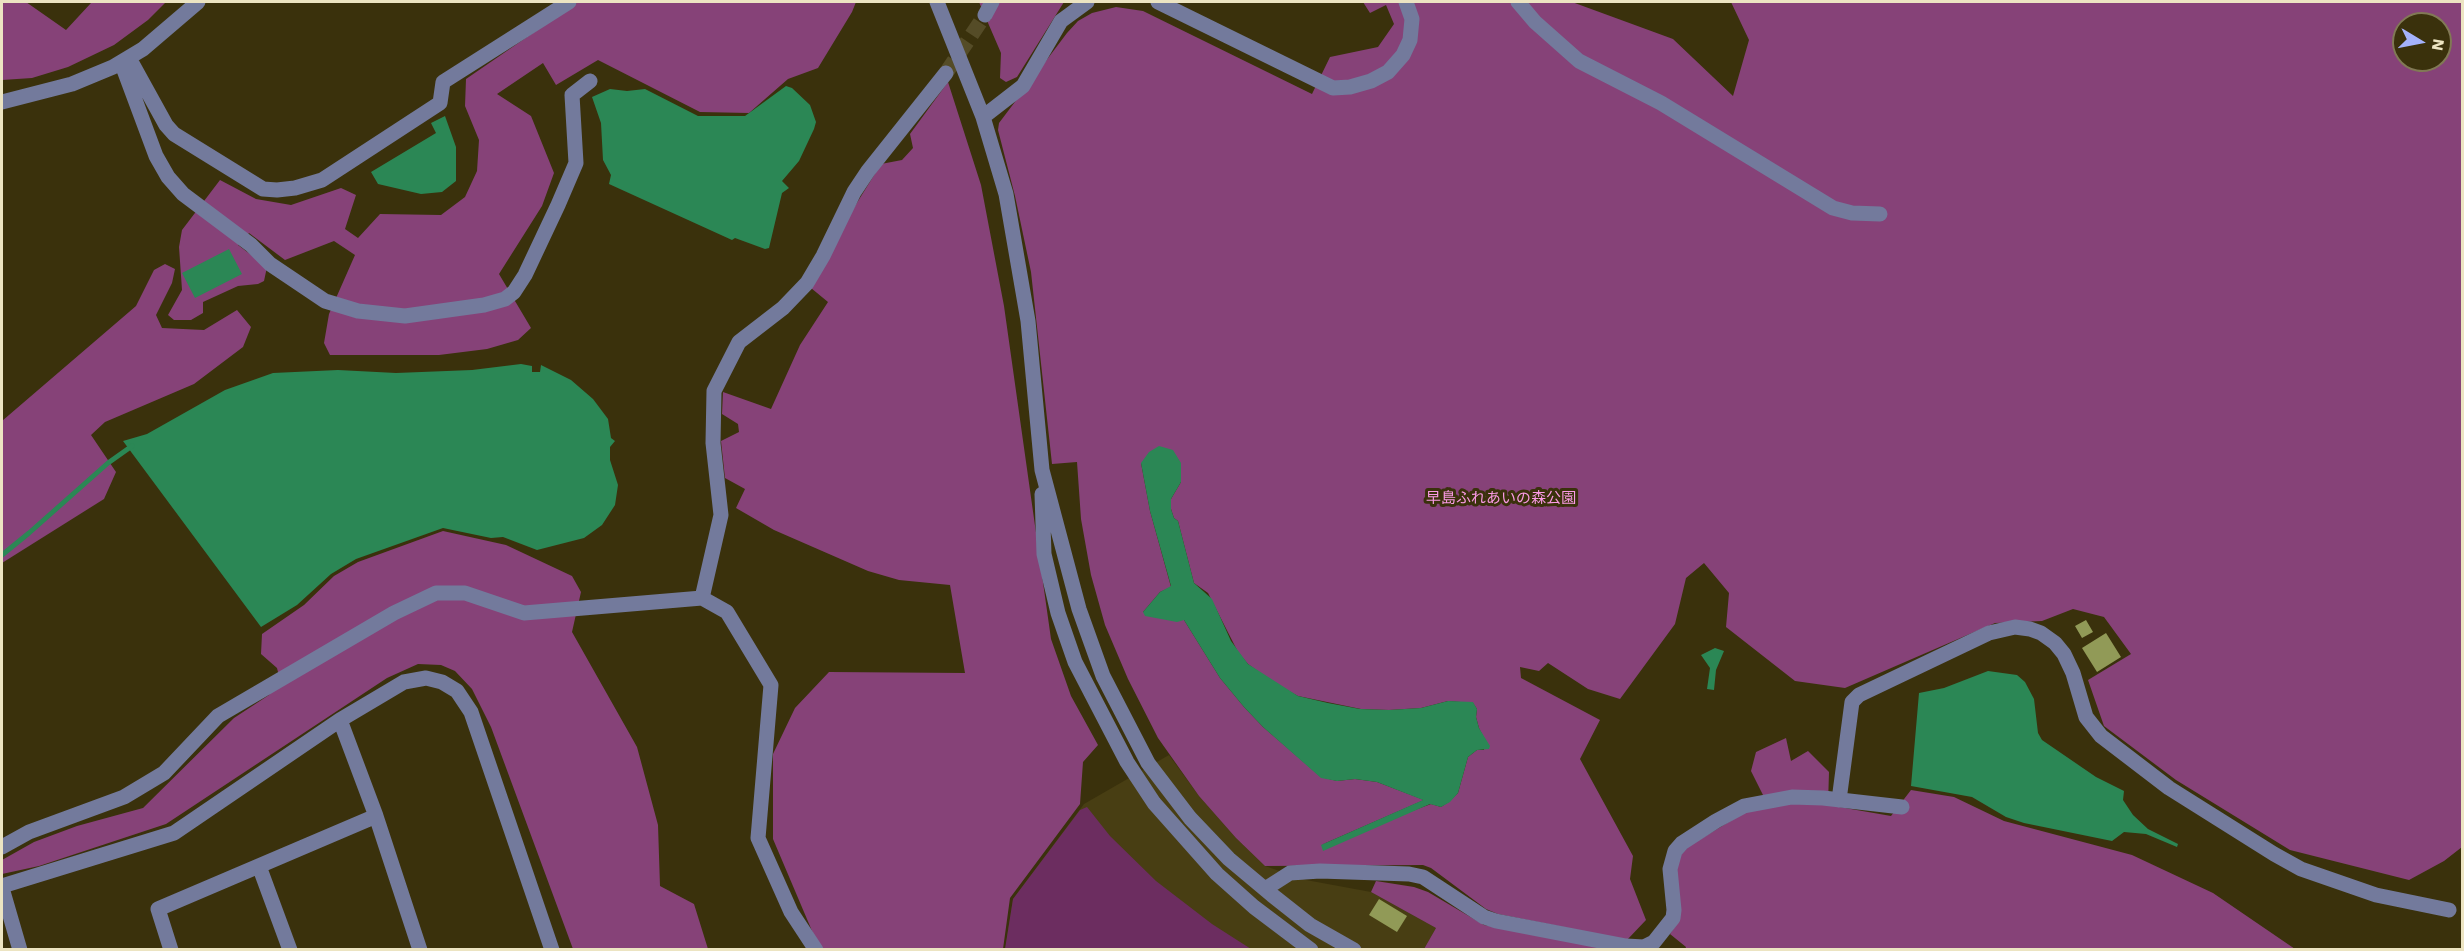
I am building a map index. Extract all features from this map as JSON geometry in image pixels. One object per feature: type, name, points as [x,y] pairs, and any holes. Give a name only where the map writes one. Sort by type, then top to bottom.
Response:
[{"type":"street","points":[[3,100],[72,84],[125,60],[143,49],[198,2]]},
{"type":"street","points":[[125,60],[174,134],[263,189],[286,189],[322,180],[440,103],[443,82],[569,2]]},
{"type":"street","points":[[937,2],[983,117],[1006,194],[1028,321],[1042,471],[1044,554],[1058,613],[1075,662],[1116,743],[1154,803],[1217,874],[1254,907],[1311,950]]},
{"type":"street","points":[[983,117],[1023,86],[1061,21],[1087,2]]},
{"type":"street","points":[[1158,2],[1333,88],[1350,87],[1371,81],[1388,72],[1403,55],[1410,40],[1412,20],[1406,2]]},
{"type":"street","points":[[1518,2],[1535,22],[1579,61],[1661,103],[1833,208],[1852,213],[1880,214]]},
{"type":"street","points":[[125,60],[156,156],[168,177],[183,194],[251,245],[270,264],[326,301],[358,311],[405,316],[484,305],[505,299],[514,292],[525,275],[576,163],[572,94],[590,81]]},
{"type":"street","points":[[702,598],[721,514],[713,443],[714,391],[739,342],[783,308],[807,283],[823,256],[854,192],[946,73]]},
{"type":"street","points":[[1042,471],[1079,609],[1103,676],[1149,763],[1190,818],[1229,859],[1310,925],[1354,950]]},
{"type":"street","points":[[2,847],[29,832],[124,797],[164,773],[218,716],[394,613],[436,593],[465,593],[524,613],[702,598],[727,612],[771,685],[758,838],[791,912],[816,950]]},
{"type":"street","points":[[1839,800],[1852,702],[1859,695],[1989,633],[2014,627],[2030,629],[2048,638],[2064,654],[2073,673],[2086,717],[2100,736],[2179,795],[2274,854],[2301,868],[2376,895],[2449,910]]},
{"type":"street","points":[[20,950],[2,887],[174,833],[340,720],[404,681],[426,678],[442,682],[457,691],[471,712],[552,950]]},
{"type":"street","points":[[340,720],[376,816],[420,950]]},
{"type":"street","points":[[1265,889],[1290,873],[1320,871],[1409,874],[1423,878],[1496,921],[1626,946],[1644,947],[1654,942],[1673,918],[1670,869],[1675,851],[1682,843],[1744,806],[1792,797],[1902,807]]},
{"type":"street","points":[[171,950],[158,909],[376,816]]},
{"type":"street","points":[[259,866],[290,950]]},
{"type":"shaded area","points":[[786,86],[792,88],[810,105],[816,122],[799,161],[782,181],[789,188],[782,193],[769,248],[765,249],[735,238],[732,240],[609,184],[611,175],[603,160],[601,123],[592,97],[610,89],[627,91],[645,89],[698,116],[745,116]]},
{"type":"shaded area","points":[[445,116],[456,147],[456,181],[442,192],[421,194],[378,184],[371,172],[436,133],[431,123]]},
{"type":"shaded area","points":[[229,249],[242,274],[195,298],[182,273]]},
{"type":"shaded area","points":[[521,364],[532,366],[532,372],[540,372],[541,365],[571,380],[593,399],[608,419],[611,438],[615,441],[610,447],[610,460],[618,485],[615,505],[602,525],[584,538],[537,550],[503,537],[491,538],[443,528],[356,559],[331,574],[297,605],[261,627],[123,441],[147,434],[225,390],[273,373],[338,370],[396,373],[472,370]]},
{"type":"shaded area","points":[[1159,446],[1173,450],[1181,463],[1181,482],[1171,499],[1171,509],[1174,518],[1178,521],[1194,583],[1212,599],[1231,641],[1248,664],[1298,696],[1360,709],[1389,710],[1421,708],[1448,701],[1473,702],[1477,709],[1476,717],[1479,728],[1490,746],[1489,749],[1477,750],[1468,757],[1458,793],[1450,802],[1441,807],[1430,804],[1323,851],[1321,845],[1423,800],[1377,782],[1355,779],[1337,781],[1321,778],[1263,727],[1244,707],[1220,678],[1184,620],[1177,622],[1145,616],[1143,612],[1160,592],[1171,586],[1150,511],[1141,463],[1149,452]]},
{"type":"shaded area","points":[[1715,648],[1724,651],[1716,670],[1714,690],[1707,689],[1710,668],[1701,655]]},
{"type":"shaded area","points":[[1988,671],[2017,675],[2025,682],[2034,699],[2038,733],[2042,740],[2096,777],[2124,791],[2123,800],[2133,815],[2148,829],[2178,844],[2177,847],[2146,834],[2124,832],[2112,841],[2024,823],[2006,817],[1972,797],[1911,786],[1919,693],[1944,688]]},
{"type":"shaded area","points":[[1169,755],[1199,796],[1236,838],[1265,866],[1306,880],[1371,892],[1436,928],[1424,949],[1005,950],[1013,899],[1084,804]]},
{"type":"shaded area","points":[[1087,807],[1110,836],[1156,881],[1212,924],[1251,949],[1005,949],[1013,899],[1080,810]]},
{"type":"green space","points":[[2,2],[26,2],[66,30],[90,2],[166,2],[148,20],[114,45],[68,67],[32,78],[2,80]]},
{"type":"green space","points":[[578,2],[856,2],[818,68],[788,79],[749,113],[700,112],[598,60],[556,85],[543,63],[497,94],[531,116],[554,173],[542,206],[499,274],[531,328],[518,340],[487,349],[439,355],[330,355],[324,343],[329,314],[355,255],[334,241],[285,260],[249,233],[238,245],[267,267],[264,281],[258,284],[238,286],[203,302],[203,313],[191,320],[174,320],[168,315],[182,290],[179,247],[182,230],[220,180],[256,199],[291,205],[341,188],[356,195],[345,229],[358,238],[380,214],[441,215],[465,197],[477,171],[479,140],[465,106],[466,79]]},
{"type":"green space","points":[[979,2],[1064,2],[1017,77],[1006,82],[1000,78],[1001,53]]},
{"type":"green space","name":"早島ふれあいの森公園","points":[[1363,2],[1572,2],[1673,39],[1733,96],[1749,40],[1731,2],[2462,2],[2462,847],[2444,861],[2409,880],[2290,850],[2176,780],[2104,726],[2088,680],[2131,654],[2104,617],[2073,609],[2042,621],[1995,623],[1845,688],[1795,681],[1726,627],[1729,593],[1704,563],[1686,578],[1675,624],[1620,699],[1588,689],[1548,663],[1539,671],[1520,667],[1521,678],[1600,720],[1580,759],[1633,856],[1630,879],[1646,920],[1627,940],[1498,914],[1486,909],[1431,868],[1423,865],[1265,866],[1236,838],[1199,796],[1158,738],[1128,679],[1105,625],[1091,575],[1081,519],[1077,462],[1052,464],[1031,272],[998,130],[999,123],[1067,33],[1078,21],[1092,13],[1116,7],[1143,11],[1312,94],[1330,57],[1378,47],[1394,24],[1386,5],[1370,13]],"holes":[[[1141,463],[1181,482],[1171,499],[1171,509],[1174,518],[1178,521],[1194,583],[1208,593],[1238,652],[1248,664],[1274,683],[1298,696],[1361,709],[1421,708],[1448,701],[1473,703],[1477,709],[1476,717],[1479,728],[1485,740],[1484,750],[1477,750],[1468,757],[1458,793],[1450,801],[1441,807],[1431,804],[1321,845],[1424,800],[1377,782],[1355,779],[1337,781],[1321,777],[1263,727],[1244,707],[1220,678],[1184,620],[1143,612],[1160,592],[1171,587],[1150,511]]]},
{"type":"green space","points":[[948,82],[981,185],[1004,306],[1051,639],[1071,696],[1098,745],[1083,762],[1080,804],[1010,898],[1003,949],[818,949],[773,839],[773,754],[795,708],[829,672],[965,673],[950,585],[899,580],[868,571],[774,530],[736,508],[745,489],[725,478],[721,441],[739,432],[738,424],[722,414],[723,392],[771,409],[800,345],[828,302],[811,288],[850,214],[881,164],[902,160],[913,148],[910,134]]},
{"type":"green space","points":[[165,264],[175,269],[172,283],[156,315],[162,328],[204,330],[237,310],[251,327],[243,347],[194,384],[105,422],[91,435],[116,472],[104,499],[2,563],[2,421],[136,306],[154,270]]},
{"type":"green space","points":[[443,531],[506,545],[572,576],[581,592],[572,632],[637,747],[658,825],[660,886],[694,904],[708,949],[573,949],[491,727],[472,689],[455,671],[441,665],[418,664],[387,678],[166,824],[39,866],[2,874],[2,860],[34,842],[77,826],[143,808],[234,718],[269,695],[279,676],[277,668],[261,654],[262,634],[304,605],[334,576],[358,562]]},
{"type":"green space","points":[[1786,738],[1791,761],[1808,751],[1829,772],[1828,805],[1891,816],[1911,790],[1954,797],[2004,821],[2132,855],[2213,893],[2295,949],[1685,950],[1686,947],[1670,934],[1678,922],[1675,869],[1678,858],[1689,846],[1747,811],[1769,807],[1751,771],[1756,752]]},
{"type":"green space","points":[[1376,881],[1414,887],[1428,892],[1484,925],[1609,949],[1424,949],[1436,928],[1371,892]]},
{"type":"building","points":[[2086,620],[2093,632],[2082,638],[2075,626]]},
{"type":"building","points":[[2106,633],[2121,657],[2097,672],[2082,648]]},
{"type":"building","points":[[1379,899],[1407,916],[1397,932],[1369,915]]},
{"type":"waterway","points":[[2,555],[108,463],[132,446]]},
{"type":"tunnel","points":[[946,73],[985,15]]}]
